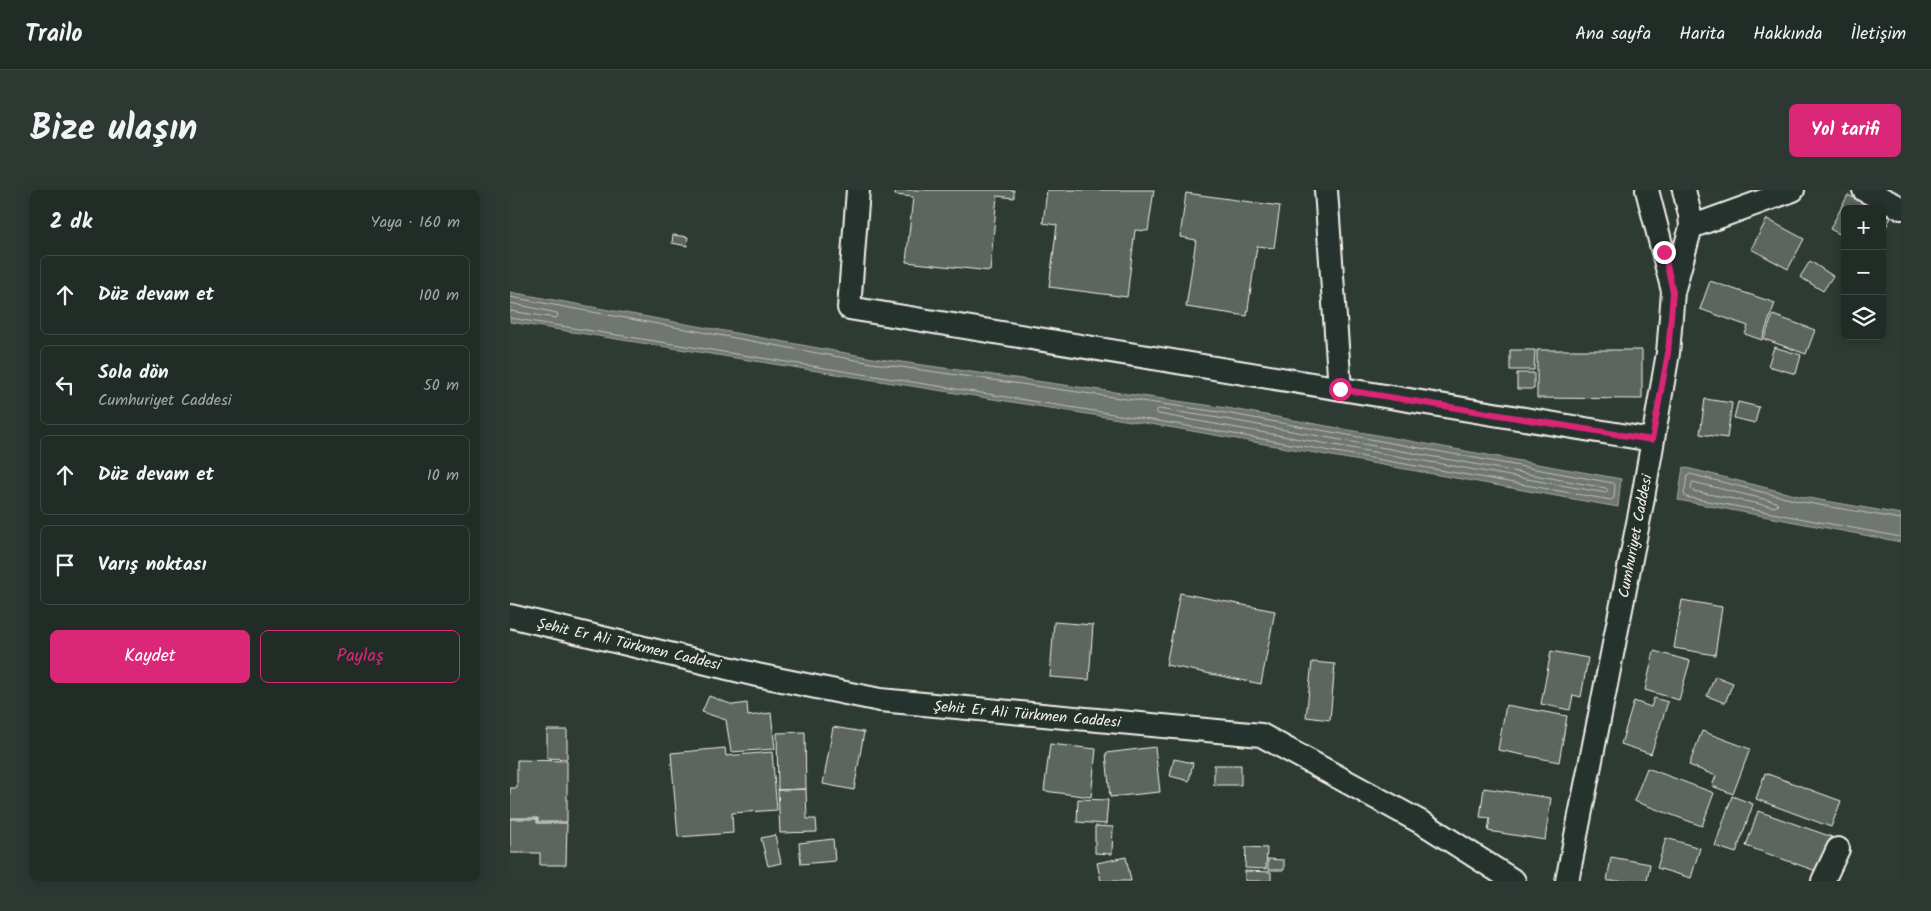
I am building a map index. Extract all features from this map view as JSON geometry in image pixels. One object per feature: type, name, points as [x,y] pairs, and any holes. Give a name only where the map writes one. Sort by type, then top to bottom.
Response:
[{"type":"street","points":[[858,190],[849,308],[1652,440]]},
{"type":"street","points":[[1326,190],[1340,389]]},
{"type":"street","points":[[1647,190],[1673,292]]},
{"type":"street","name":"Cumhuriyet Caddesi","points":[[1567,881],[1642,503],[1668,353],[1673,292],[1691,227],[1684,190]]},
{"type":"street","points":[[1691,227],[1793,190]]},
{"type":"street","points":[[1864,190],[1901,208]]},
{"type":"street","name":"Şehit Er Ali Türkmen Caddesi","points":[[510,616],[757,675],[880,700],[1261,735],[1426,825],[1514,881]]},
{"type":"street","points":[[1823,881],[1838,849]]},
{"type":"water","points":[[510,292],[873,358],[1227,408],[1621,479],[1618,507],[1175,428],[510,322]]},
{"type":"water","points":[[1683,467],[1803,497],[1901,514],[1901,542],[1678,500]]},
{"type":"building","points":[[896,190],[1014,190],[1014,198],[997,196],[990,271],[906,262],[913,197],[895,195]]},
{"type":"building","points":[[1047,190],[1154,190],[1148,231],[1135,230],[1127,297],[1049,287],[1057,225],[1043,223]]},
{"type":"building","points":[[1186,193],[1280,206],[1274,248],[1257,246],[1247,316],[1186,307],[1196,240],[1180,237]]},
{"type":"building","points":[[1848,195],[1867,205],[1843,205]]},
{"type":"building","points":[[1841,208],[1841,235],[1830,229]]},
{"type":"building","points":[[1886,215],[1891,218],[1886,227]]},
{"type":"building","points":[[1767,219],[1804,239],[1788,269],[1751,249]]},
{"type":"building","points":[[673,235],[688,237],[687,246],[672,243]]},
{"type":"building","points":[[1810,261],[1833,276],[1823,291],[1800,277]]},
{"type":"building","points":[[1710,281],[1775,303],[1762,340],[1745,334],[1748,326],[1700,309]]},
{"type":"building","points":[[1773,315],[1815,330],[1806,354],[1764,339]]},
{"type":"building","points":[[1774,347],[1801,355],[1796,374],[1768,366]]},
{"type":"building","points":[[1510,350],[1535,350],[1534,370],[1510,370]]},
{"type":"building","points":[[1537,350],[1642,350],[1642,399],[1537,398]]},
{"type":"building","points":[[1517,373],[1534,373],[1534,389],[1517,389]]},
{"type":"building","points":[[1705,399],[1732,403],[1727,438],[1700,434]]},
{"type":"building","points":[[1738,402],[1759,407],[1755,423],[1734,418]]},
{"type":"building","points":[[1180,593],[1275,611],[1261,684],[1166,665]]},
{"type":"building","points":[[1682,600],[1722,607],[1715,655],[1674,648]]},
{"type":"building","points":[[1054,622],[1093,625],[1089,680],[1050,677]]},
{"type":"building","points":[[1551,651],[1588,658],[1581,697],[1573,695],[1570,710],[1541,704]]},
{"type":"building","points":[[1654,651],[1690,661],[1679,700],[1645,690]]},
{"type":"building","points":[[1312,662],[1335,664],[1330,720],[1306,717]]},
{"type":"building","points":[[1715,676],[1733,683],[1725,703],[1707,696]]},
{"type":"building","points":[[709,696],[733,705],[747,703],[748,716],[771,713],[775,749],[731,752],[726,720],[702,712]]},
{"type":"building","points":[[1654,698],[1668,702],[1651,754],[1621,744],[1634,701],[1651,707]]},
{"type":"building","points":[[1506,705],[1567,716],[1559,762],[1498,750]]},
{"type":"building","points":[[833,727],[864,732],[854,790],[823,784]]},
{"type":"building","points":[[547,730],[567,730],[567,759],[547,758]]},
{"type":"building","points":[[1702,731],[1750,749],[1733,794],[1712,786],[1716,776],[1689,765]]},
{"type":"building","points":[[805,732],[806,789],[778,790],[777,733]]},
{"type":"building","points":[[1050,744],[1096,749],[1091,797],[1044,791]]},
{"type":"building","points":[[1155,747],[1160,792],[1110,797],[1106,753]]},
{"type":"building","points":[[725,748],[726,756],[772,752],[777,810],[732,813],[733,833],[678,837],[671,753]]},
{"type":"building","points":[[1174,759],[1193,763],[1189,781],[1170,776]]},
{"type":"building","points":[[517,760],[567,761],[567,822],[538,822],[538,818],[510,818],[510,788],[517,788]]},
{"type":"building","points":[[1214,765],[1241,765],[1241,785],[1214,785]]},
{"type":"building","points":[[1647,768],[1714,793],[1702,826],[1634,801]]},
{"type":"building","points":[[1765,773],[1841,801],[1831,827],[1756,799]]},
{"type":"building","points":[[1484,788],[1551,798],[1545,840],[1488,831],[1490,818],[1480,817]]},
{"type":"building","points":[[806,789],[807,819],[816,819],[817,832],[780,833],[778,790]]},
{"type":"building","points":[[1732,796],[1753,804],[1736,853],[1715,846]]},
{"type":"building","points":[[1078,799],[1108,800],[1106,824],[1077,822]]},
{"type":"building","points":[[1758,811],[1832,837],[1819,872],[1746,846]]},
{"type":"building","points":[[510,819],[537,819],[537,823],[567,823],[566,865],[540,865],[540,853],[510,853]]},
{"type":"building","points":[[1095,826],[1113,827],[1112,854],[1095,853]]},
{"type":"building","points":[[775,835],[781,863],[768,866],[761,838]]},
{"type":"building","points":[[1666,838],[1700,848],[1691,878],[1657,868]]},
{"type":"building","points":[[833,839],[835,861],[801,864],[799,843]]},
{"type":"building","points":[[1246,847],[1267,848],[1266,869],[1245,868]]},
{"type":"building","points":[[1126,857],[1131,881],[1101,881],[1097,863]]},
{"type":"building","points":[[1611,857],[1650,864],[1647,881],[1607,881]]},
{"type":"building","points":[[1268,859],[1284,860],[1284,870],[1268,870]]},
{"type":"building","points":[[1245,871],[1271,872],[1271,881],[1245,881]]},
{"type":"route","points":[[1340,389],[1652,440],[1668,353],[1673,292],[1664,252]]}]
